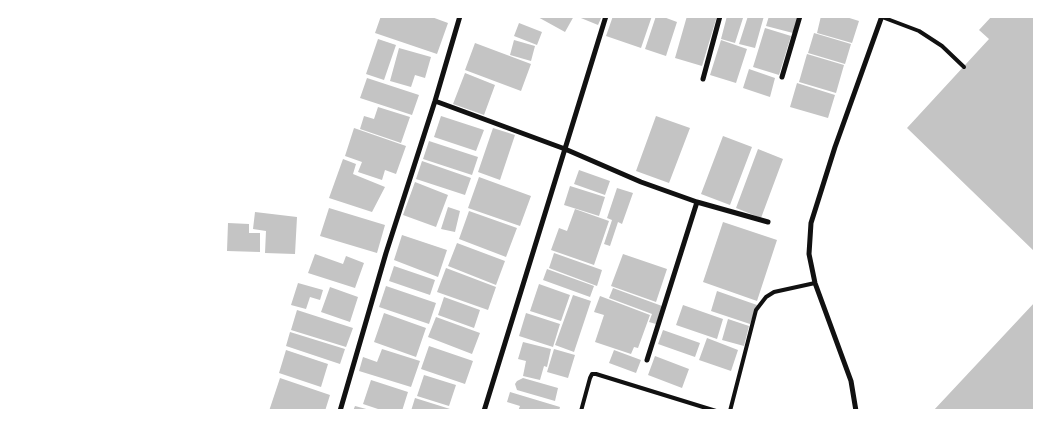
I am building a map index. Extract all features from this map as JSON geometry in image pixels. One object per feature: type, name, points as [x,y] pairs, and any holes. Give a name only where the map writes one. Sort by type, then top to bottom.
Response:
[{"type":"street","points":[[340,411],[386,253],[460,16]]},
{"type":"street","points":[[484,411],[606,16]]},
{"type":"street","points":[[703,79],[720,16]]},
{"type":"street","points":[[782,77],[800,16]]},
{"type":"street","points":[[856,411],[851,381],[815,283],[809,254],[811,223],[835,147],[882,16]]},
{"type":"street","points":[[435,101],[565,149],[641,182],[697,202],[768,222]]},
{"type":"street","points":[[647,360],[697,202]]},
{"type":"lane","points":[[882,16],[919,31],[942,46],[964,67]]},
{"type":"lane","points":[[730,411],[756,310],[766,297],[774,292],[815,283]]},
{"type":"lane","points":[[581,411],[592,374],[716,411]]},
{"type":"building","points":[[381,16],[429,16],[448,23],[437,54],[375,33]]},
{"type":"building","points":[[536,16],[574,16],[565,32]]},
{"type":"building","points":[[576,16],[602,16],[598,25]]},
{"type":"building","points":[[613,16],[652,16],[641,48],[606,36]]},
{"type":"building","points":[[656,16],[677,22],[666,56],[645,49]]},
{"type":"building","points":[[687,16],[717,16],[702,66],[675,58]]},
{"type":"building","points":[[727,16],[743,18],[735,43],[721,39]]},
{"type":"building","points":[[748,16],[764,16],[755,48],[739,44]]},
{"type":"building","points":[[769,16],[798,16],[793,33],[766,26]]},
{"type":"building","points":[[821,16],[843,16],[859,21],[852,43],[817,33]]},
{"type":"building","points":[[992,16],[1035,16],[1035,252],[907,128],[989,39],[979,30]]},
{"type":"building","points":[[519,23],[542,32],[537,45],[514,36]]},
{"type":"building","points":[[765,28],[791,36],[779,75],[753,67]]},
{"type":"building","points":[[814,33],[851,44],[845,64],[808,53]]},
{"type":"building","points":[[378,39],[396,45],[384,80],[366,74]]},
{"type":"building","points":[[514,40],[535,46],[531,61],[510,55]]},
{"type":"building","points":[[721,40],[747,49],[736,83],[710,75]]},
{"type":"building","points":[[475,43],[531,64],[521,91],[465,70]]},
{"type":"building","points":[[399,48],[431,57],[425,78],[415,75],[411,87],[390,81]]},
{"type":"building","points":[[807,54],[844,65],[836,93],[799,82]]},
{"type":"building","points":[[749,69],[775,78],[770,97],[743,88]]},
{"type":"building","points":[[465,73],[495,85],[484,115],[453,104]]},
{"type":"building","points":[[367,78],[419,95],[412,115],[360,98]]},
{"type":"building","points":[[797,83],[835,95],[828,118],[790,107]]},
{"type":"building","points":[[378,107],[410,117],[401,143],[360,129],[364,116],[374,119]]},
{"type":"building","points":[[441,116],[484,130],[476,151],[434,137]]},
{"type":"building","points":[[656,116],[690,128],[669,183],[636,171]]},
{"type":"building","points":[[354,128],[406,146],[396,174],[385,170],[382,180],[358,172],[362,162],[345,156]]},
{"type":"building","points":[[493,128],[515,135],[500,180],[478,172]]},
{"type":"building","points":[[723,136],[752,147],[730,205],[701,194]]},
{"type":"building","points":[[429,141],[478,157],[472,175],[423,159]]},
{"type":"building","points":[[758,149],[783,159],[761,218],[736,208]]},
{"type":"building","points":[[343,159],[356,164],[353,174],[385,187],[372,212],[329,198]]},
{"type":"building","points":[[422,161],[471,178],[465,195],[416,179]]},
{"type":"building","points":[[579,170],[610,181],[605,195],[574,184]]},
{"type":"building","points":[[479,177],[531,196],[520,226],[468,208]]},
{"type":"building","points":[[415,182],[448,195],[436,227],[403,215]]},
{"type":"building","points":[[570,186],[605,197],[599,216],[564,205]]},
{"type":"building","points":[[617,188],[633,193],[622,224],[618,222],[610,246],[604,244],[612,220],[607,218]]},
{"type":"building","points":[[448,207],[460,211],[455,232],[441,229]]},
{"type":"building","points":[[329,208],[385,225],[377,253],[320,236]]},
{"type":"building","points":[[575,209],[609,221],[594,265],[551,250],[559,228],[567,231]]},
{"type":"building","points":[[469,211],[517,228],[506,257],[459,239]]},
{"type":"building","points":[[255,212],[297,217],[295,254],[265,253],[266,231],[253,229]]},
{"type":"building","points":[[723,222],[777,240],[757,301],[703,282]]},
{"type":"building","points":[[228,223],[249,224],[249,233],[260,233],[260,252],[227,251]]},
{"type":"building","points":[[402,235],[447,250],[438,277],[394,260]]},
{"type":"building","points":[[457,243],[505,261],[496,285],[448,266]]},
{"type":"building","points":[[554,253],[602,270],[597,286],[549,268]]},
{"type":"building","points":[[315,254],[343,264],[346,256],[364,263],[355,288],[308,273]]},
{"type":"building","points":[[623,254],[667,269],[656,302],[611,286]]},
{"type":"building","points":[[394,266],[435,280],[430,295],[389,281]]},
{"type":"building","points":[[446,268],[496,287],[488,310],[437,292]]},
{"type":"building","points":[[547,269],[594,286],[590,297],[543,280]]},
{"type":"building","points":[[298,283],[323,290],[320,300],[310,297],[306,309],[291,305]]},
{"type":"building","points":[[539,284],[570,295],[561,321],[530,311]]},
{"type":"building","points":[[386,286],[436,303],[429,324],[379,307]]},
{"type":"building","points":[[330,287],[358,297],[350,322],[321,312]]},
{"type":"building","points":[[613,288],[662,306],[656,324],[649,322],[652,314],[609,298]]},
{"type":"building","points":[[717,291],[757,305],[750,324],[711,311]]},
{"type":"building","points":[[573,295],[591,301],[574,352],[555,345]]},
{"type":"building","points":[[600,296],[650,315],[638,348],[634,347],[631,354],[595,342],[604,315],[594,312]]},
{"type":"building","points":[[444,297],[480,310],[474,328],[438,315]]},
{"type":"building","points":[[1035,302],[1035,411],[933,411]]},
{"type":"building","points":[[683,305],[723,319],[717,339],[676,325]]},
{"type":"building","points":[[297,310],[353,328],[346,347],[291,330]]},
{"type":"building","points":[[384,313],[426,328],[416,357],[374,342]]},
{"type":"building","points":[[526,313],[560,324],[553,347],[519,336]]},
{"type":"building","points":[[436,317],[480,333],[472,354],[428,337]]},
{"type":"building","points":[[728,319],[749,326],[744,346],[722,340]]},
{"type":"building","points":[[663,330],[700,343],[695,357],[658,344]]},
{"type":"building","points":[[290,332],[345,349],[340,364],[286,346]]},
{"type":"building","points":[[707,338],[738,350],[731,371],[699,360]]},
{"type":"building","points":[[523,342],[551,349],[547,367],[544,366],[540,380],[523,376],[526,361],[518,359]]},
{"type":"building","points":[[429,346],[473,361],[465,384],[421,369]]},
{"type":"building","points":[[382,349],[420,361],[411,387],[359,371],[363,357],[377,362]]},
{"type":"building","points":[[554,349],[575,355],[568,378],[547,372]]},
{"type":"building","points":[[286,350],[328,364],[321,387],[279,373]]},
{"type":"building","points":[[614,350],[641,360],[636,373],[609,363]]},
{"type":"building","points":[[655,356],[689,369],[682,388],[648,375]]},
{"type":"building","points":[[424,375],[456,385],[449,406],[417,396]]},
{"type":"building","points":[[280,378],[330,395],[325,411],[269,411]]},
{"type":"building","points":[[523,378],[558,388],[555,401],[517,390],[515,384]]},
{"type":"building","points":[[371,380],[408,392],[402,411],[384,411],[363,404]]},
{"type":"building","points":[[510,392],[560,407],[559,411],[518,411],[520,406],[507,402]]},
{"type":"building","points":[[415,398],[450,409],[450,411],[411,411]]},
{"type":"building","points":[[355,406],[370,410],[370,411],[353,411]]}]
